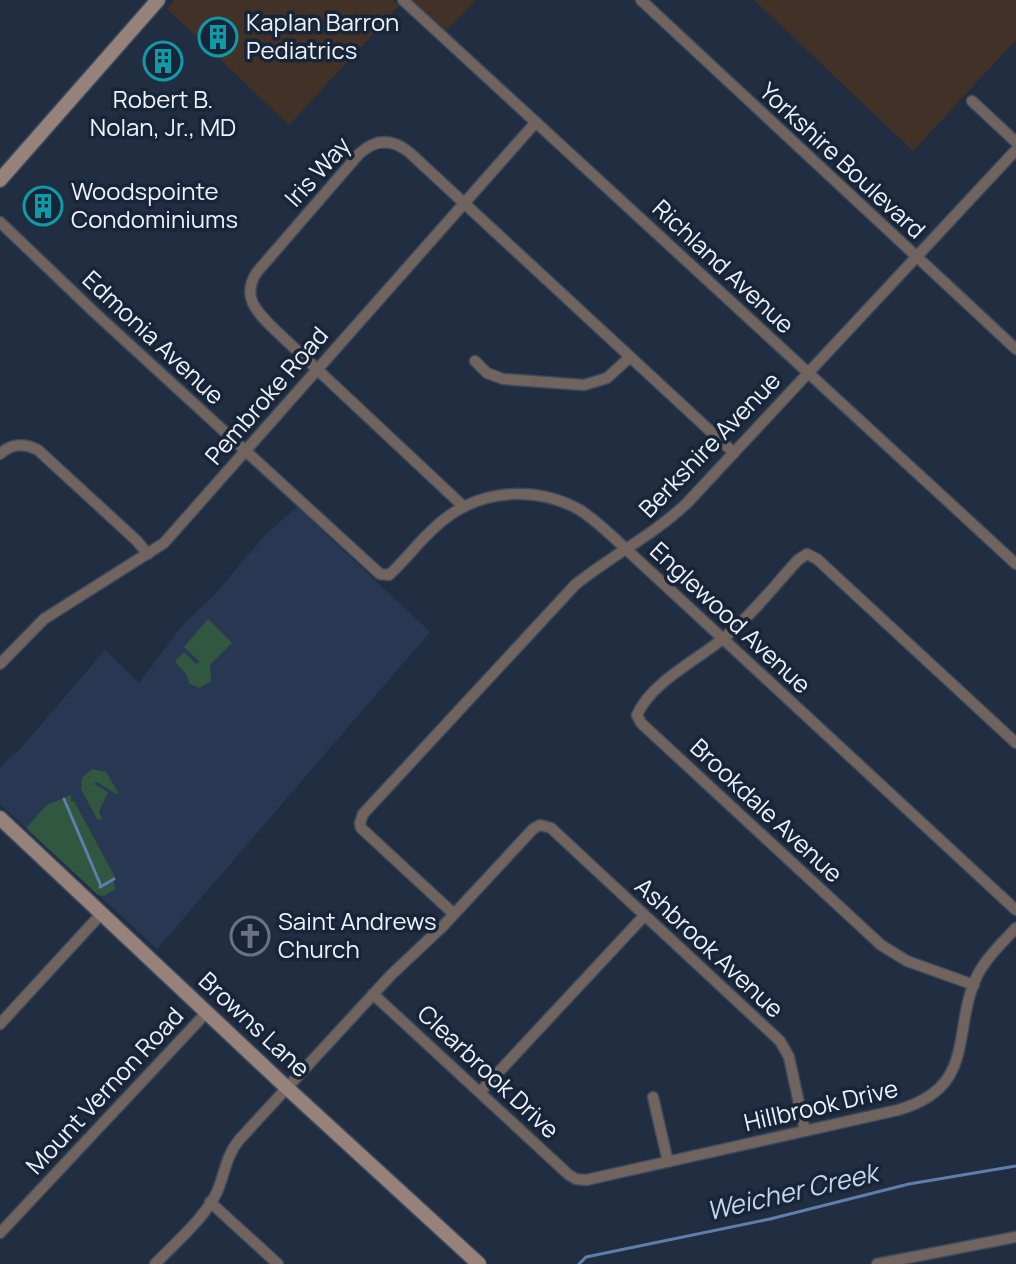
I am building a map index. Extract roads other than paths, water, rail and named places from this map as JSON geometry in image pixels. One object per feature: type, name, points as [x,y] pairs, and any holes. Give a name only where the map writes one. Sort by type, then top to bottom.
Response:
[{"type":"street","points":[[0,180],[158,0]]},
{"type":"street","name":"Richland Avenue","points":[[403,0],[1016,564]]},
{"type":"street","name":"Yorkshire Boulevard","points":[[641,0],[1016,349]]},
{"type":"street","points":[[972,101],[1016,142]]},
{"type":"street","name":"Pembroke Road","points":[[0,664],[44,619],[164,543],[536,122]]},
{"type":"street","name":"Iris Way","points":[[464,507],[251,303],[250,285],[257,272],[349,166],[371,145],[383,142],[396,144],[463,202],[734,453]]},
{"type":"street","name":"Berkshire Avenue","points":[[454,914],[360,825],[363,814],[575,585],[674,516],[1016,150]]},
{"type":"street","name":"Edmonia Avenue","points":[[0,222],[380,574],[387,576]]},
{"type":"street","points":[[475,361],[487,373],[503,379],[584,385],[607,378],[630,357]]},
{"type":"street","points":[[0,454],[16,445],[38,450],[148,554]]},
{"type":"street","name":"Englewood Avenue","points":[[387,576],[437,525],[481,500],[507,494],[548,497],[581,511],[1016,910]]},
{"type":"street","points":[[723,639],[803,556],[812,556],[1016,743]]},
{"type":"street","name":"Brookdale Avenue","points":[[723,639],[672,676],[643,704],[638,719],[881,945],[907,961],[974,985]]},
{"type":"street","name":"Browns Lane","points":[[0,818],[479,1264]]},
{"type":"street","name":"Ashbrook Avenue","points":[[454,914],[533,829],[540,825],[551,828],[780,1041],[789,1057],[805,1131]]},
{"type":"street","points":[[0,1024],[102,913]]},
{"type":"street","points":[[155,1264],[210,1202],[234,1146],[373,994],[454,914]]},
{"type":"street","points":[[480,1092],[644,916]]},
{"type":"street","name":"Hillbrook Drive","points":[[576,1179],[586,1180],[908,1107],[937,1089],[953,1069],[961,1049],[974,985],[990,956],[1016,928]]},
{"type":"street","name":"Clearbrook Drive","points":[[373,994],[576,1179]]},
{"type":"street","name":"Mount Vernon Road","points":[[0,1233],[207,1012]]},
{"type":"street","points":[[653,1097],[668,1162]]},
{"type":"street","points":[[210,1202],[278,1264]]},
{"type":"street","points":[[877,1264],[1016,1237]]},
{"type":"waterway","points":[[64,799],[101,886]]},
{"type":"waterway","points":[[100,887],[114,879]]},
{"type":"waterway","name":"Weicher Creek","points":[[579,1264],[586,1257],[770,1219],[909,1184],[1016,1166]]},
{"type":"place","name":"Kaplan Barron Pediatrics","points":[[218,37]]},
{"type":"place","name":"Robert B. Nolan, Jr., MD","points":[[163,61]]},
{"type":"place","name":"Woodspointe Condominiums","points":[[43,206]]},
{"type":"place","name":"Saint Andrews Church","points":[[250,936]]}]
